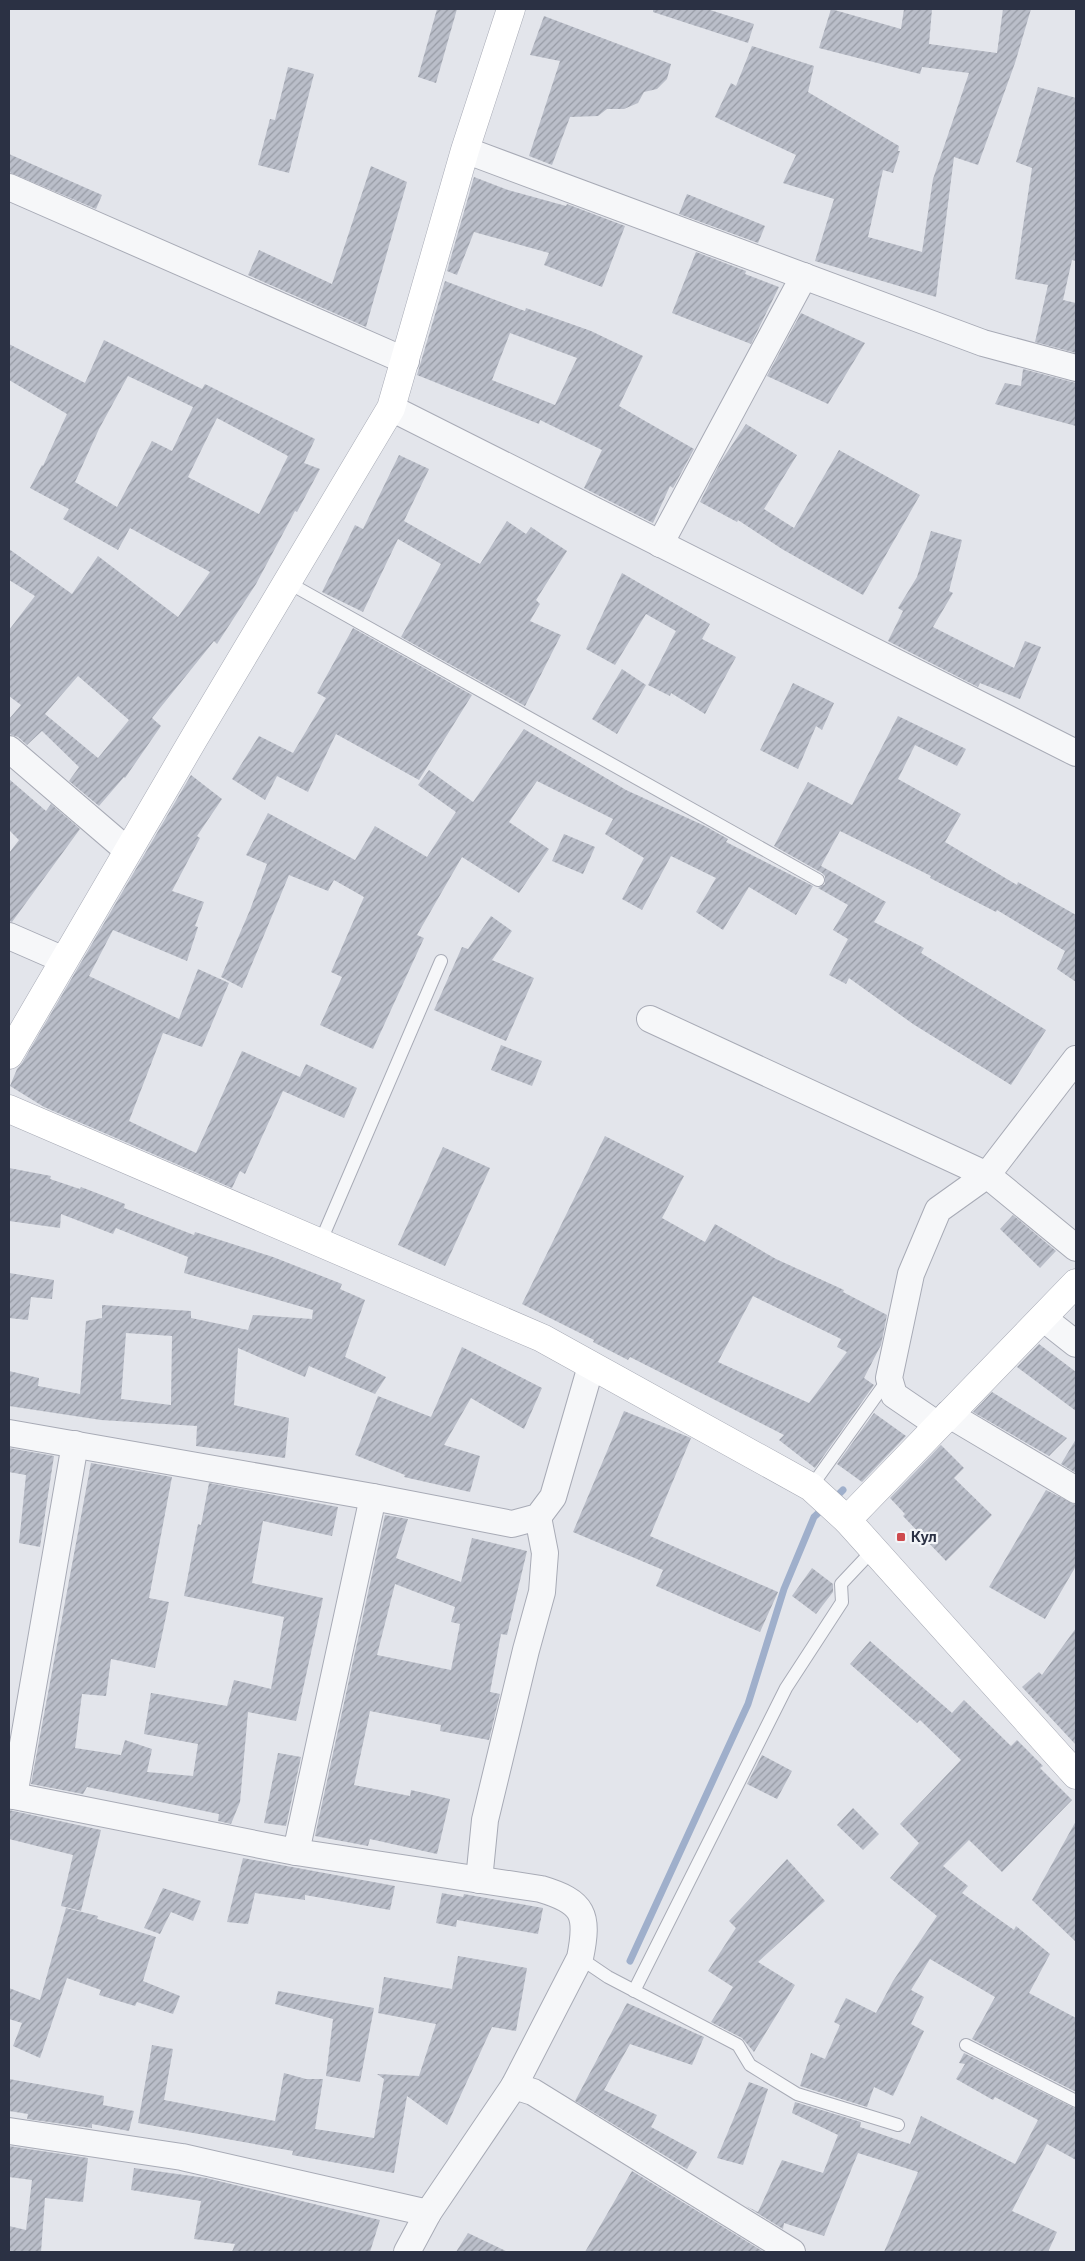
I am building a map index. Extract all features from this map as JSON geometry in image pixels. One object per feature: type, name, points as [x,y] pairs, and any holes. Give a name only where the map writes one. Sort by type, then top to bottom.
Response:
[{"type":"street","points":[[9,1055],[286,582],[391,408],[465,150],[511,9]]},
{"type":"street","points":[[465,150],[983,343],[1076,368]]},
{"type":"street","points":[[9,187],[406,361]]},
{"type":"street","points":[[660,544],[804,276]]},
{"type":"street","points":[[391,408],[1076,753]]},
{"type":"street","points":[[9,749],[128,851]]},
{"type":"street","points":[[9,936],[64,960]]},
{"type":"street","points":[[650,1019],[987,1175],[1076,1248]]},
{"type":"street","points":[[1076,1060],[987,1175],[938,1210],[911,1274],[889,1378],[894,1395],[1076,1490]]},
{"type":"street","points":[[9,1109],[542,1338],[811,1488],[847,1520],[874,1549],[1076,1775]]},
{"type":"street","points":[[847,1520],[1076,1283]]},
{"type":"street","points":[[1042,1318],[1076,1344]]},
{"type":"street","points":[[9,1433],[374,1497],[512,1524],[538,1517],[553,1497],[591,1366]]},
{"type":"street","points":[[75,1444],[11,1796],[296,1852],[541,1889],[565,1896],[580,1910],[585,1936],[580,1958],[514,2086],[428,2213],[408,2252]]},
{"type":"street","points":[[296,1852],[374,1497]]},
{"type":"street","points":[[480,1880],[485,1820],[542,1592],[546,1553],[538,1517]]},
{"type":"street","points":[[514,2086],[533,2092],[792,2252]]},
{"type":"street","points":[[9,2131],[182,2157],[428,2213]]},
{"type":"lane","points":[[286,582],[818,880]]},
{"type":"lane","points":[[320,1243],[441,961]]},
{"type":"lane","points":[[811,1488],[889,1378]]},
{"type":"lane","points":[[634,1991],[786,1688],[842,1602],[840,1584],[874,1549]]},
{"type":"lane","points":[[580,1958],[634,1991],[738,2045],[750,2065],[797,2094],[898,2125]]},
{"type":"lane","points":[[966,2045],[1076,2101]]},
{"type":"building","points":[[437,9],[457,9],[436,83],[418,77]]},
{"type":"building","points":[[653,9],[707,9],[754,24],[748,43],[653,12]]},
{"type":"building","points":[[831,9],[901,29],[904,9],[932,9],[929,44],[997,53],[1003,9],[1031,9],[1015,63],[978,165],[954,157],[936,297],[815,261],[834,199],[783,183],[796,155],[715,117],[731,83],[736,86],[752,46],[814,66],[808,92],[899,146],[898,151],[900,151],[893,173],[883,170],[868,237],[922,252],[933,179],[969,73],[922,67],[920,74],[819,48]]},
{"type":"building","points":[[544,16],[671,64],[667,79],[657,89],[644,92],[638,103],[624,109],[607,109],[598,116],[570,117],[552,165],[529,156],[560,61],[530,55]]},
{"type":"building","points":[[288,67],[314,74],[289,173],[258,165],[270,119],[275,120]]},
{"type":"building","points":[[1038,87],[1076,98],[1076,261],[1072,260],[1063,300],[1076,303],[1076,353],[1035,342],[1048,285],[1015,279],[1032,168],[1016,162]]},
{"type":"building","points":[[9,154],[102,195],[96,209],[9,172]]},
{"type":"building","points":[[371,166],[407,182],[366,327],[248,275],[259,250],[332,284]]},
{"type":"building","points":[[474,177],[508,190],[566,206],[567,204],[625,226],[602,287],[544,265],[549,253],[474,232],[457,275],[447,271]]},
{"type":"building","points":[[687,194],[765,226],[758,243],[679,214]]},
{"type":"building","points":[[696,252],[746,271],[745,274],[779,287],[751,344],[672,313]]},
{"type":"building","points":[[445,281],[525,311],[526,308],[591,331],[643,356],[619,406],[694,449],[673,488],[670,486],[653,523],[584,488],[602,450],[540,420],[539,424],[417,375]],"holes":[[[510,333],[577,358],[555,405],[492,380]]]},
{"type":"building","points":[[801,313],[865,343],[828,404],[767,376]]},
{"type":"building","points":[[104,340],[202,389],[205,384],[315,439],[304,463],[320,469],[256,584],[217,644],[214,641],[152,718],[161,726],[125,778],[99,806],[69,781],[79,767],[42,731],[27,745],[18,737],[9,734],[9,719],[21,705],[9,696],[9,630],[35,596],[9,580],[9,549],[72,594],[98,556],[178,617],[210,572],[130,528],[118,550],[63,519],[69,509],[30,488],[43,466],[67,414],[9,380],[9,344],[85,383]],"holes":[[[128,376],[193,407],[172,451],[152,441],[117,507],[75,482],[99,429]],[[217,418],[288,456],[259,514],[188,477]],[[78,676],[129,720],[98,758],[45,714]]]},
{"type":"building","points":[[1023,369],[1076,383],[1076,426],[995,404],[1005,383],[1021,386]]},
{"type":"building","points":[[746,424],[797,455],[764,509],[794,528],[839,450],[920,495],[863,595],[782,549],[738,520],[737,522],[700,502],[720,463]]},
{"type":"building","points":[[399,455],[429,469],[404,521],[480,564],[507,521],[526,534],[531,527],[567,551],[536,600],[540,604],[530,621],[561,635],[525,706],[401,637],[441,564],[398,539],[363,612],[322,592],[355,525],[363,529]]},
{"type":"building","points":[[931,531],[962,540],[949,591],[953,593],[933,627],[1014,668],[1025,641],[1041,647],[1020,699],[980,683],[978,687],[888,641],[903,611],[898,608],[917,577]]},
{"type":"building","points":[[622,573],[710,624],[702,639],[736,657],[705,714],[671,693],[670,696],[648,685],[676,631],[646,614],[615,665],[586,649]]},
{"type":"building","points":[[353,628],[472,695],[419,780],[336,734],[308,792],[277,776],[265,800],[232,779],[259,736],[293,753],[326,698],[317,693]]},
{"type":"building","points":[[622,669],[646,685],[617,734],[592,719]]},
{"type":"building","points":[[793,683],[834,703],[822,730],[816,726],[798,769],[760,750]]},
{"type":"building","points":[[898,716],[966,749],[957,766],[915,745],[898,779],[961,814],[945,842],[1017,885],[1018,882],[1076,915],[1076,982],[1057,969],[1065,951],[997,910],[996,912],[930,878],[931,876],[840,831],[821,866],[886,902],[874,922],[924,948],[921,953],[1046,1030],[1011,1085],[913,1024],[849,978],[846,984],[829,975],[848,939],[833,930],[848,905],[818,888],[825,884],[825,876],[822,873],[774,846],[808,782],[852,805]]},
{"type":"building","points":[[524,729],[626,790],[705,826],[728,839],[726,842],[813,886],[796,915],[749,887],[723,930],[696,912],[716,878],[671,856],[642,910],[622,899],[644,858],[605,834],[613,819],[537,781],[509,822],[549,849],[519,893],[462,857],[417,935],[424,938],[373,1049],[320,1025],[342,977],[331,972],[364,897],[334,880],[328,891],[289,875],[242,988],[221,977],[250,910],[267,864],[246,855],[268,813],[355,860],[375,826],[427,857],[456,812],[418,785],[429,770],[473,802]]},
{"type":"building","points":[[191,775],[222,799],[197,836],[200,838],[172,891],[204,902],[195,926],[198,927],[187,961],[113,930],[89,976],[179,1019],[198,969],[229,983],[202,1047],[163,1033],[129,1121],[196,1153],[242,1051],[300,1077],[306,1064],[357,1088],[344,1118],[283,1091],[245,1174],[240,1171],[232,1188],[44,1107],[10,1086],[17,1069]]},
{"type":"building","points":[[9,779],[46,811],[51,804],[80,829],[12,922],[9,921],[9,853],[19,840],[9,830]]},
{"type":"building","points":[[564,834],[595,847],[583,874],[552,861]]},
{"type":"building","points":[[491,916],[512,931],[492,960],[534,978],[506,1041],[434,1010],[462,947],[468,949]]},
{"type":"building","points":[[501,1045],[542,1061],[532,1086],[491,1070]]},
{"type":"building","points":[[605,1136],[684,1176],[662,1218],[705,1242],[715,1224],[776,1259],[844,1290],[843,1292],[887,1315],[881,1345],[864,1378],[874,1385],[815,1468],[779,1440],[784,1435],[630,1357],[628,1360],[593,1342],[594,1340],[522,1304]],"holes":[[[753,1296],[841,1339],[837,1347],[847,1352],[809,1403],[718,1362]]]},
{"type":"building","points":[[443,1147],[490,1168],[445,1266],[398,1245]]},
{"type":"building","points":[[9,1168],[51,1176],[50,1179],[80,1189],[81,1187],[125,1204],[124,1208],[194,1235],[195,1232],[273,1257],[342,1284],[340,1289],[365,1300],[345,1357],[386,1377],[375,1394],[309,1366],[305,1377],[238,1348],[234,1405],[289,1418],[285,1458],[196,1446],[197,1426],[101,1420],[9,1406],[9,1371],[39,1378],[38,1386],[80,1394],[86,1321],[102,1318],[102,1305],[191,1311],[191,1318],[248,1330],[253,1315],[312,1319],[313,1310],[184,1273],[188,1257],[116,1228],[113,1234],[61,1214],[60,1228],[9,1221]],"holes":[[[126,1333],[172,1336],[171,1405],[121,1399]]]},
{"type":"building","points":[[1013,1215],[1056,1251],[1040,1268],[1000,1229]]},
{"type":"building","points":[[9,1273],[54,1280],[52,1299],[31,1297],[28,1320],[9,1318]]},
{"type":"building","points":[[1039,1344],[1076,1372],[1076,1411],[1017,1367]]},
{"type":"building","points":[[462,1347],[542,1388],[524,1429],[471,1398],[444,1445],[480,1456],[470,1492],[404,1477],[405,1475],[355,1455],[378,1396],[431,1417]]},
{"type":"building","points":[[992,1392],[1067,1438],[1049,1456],[973,1412]]},
{"type":"building","points":[[624,1411],[691,1438],[650,1536],[778,1592],[760,1632],[656,1586],[663,1570],[573,1532]]},
{"type":"building","points":[[874,1413],[906,1436],[862,1482],[837,1464]]},
{"type":"building","points":[[1076,1439],[1076,1473],[1061,1464]]},
{"type":"building","points":[[941,1445],[964,1468],[954,1478],[992,1515],[946,1561],[903,1516],[905,1514],[890,1498]]},
{"type":"building","points":[[9,1448],[54,1456],[40,1547],[19,1543],[26,1475],[9,1472]]},
{"type":"building","points":[[91,1463],[172,1477],[149,1598],[169,1602],[155,1668],[111,1659],[106,1696],[82,1694],[75,1748],[121,1755],[125,1740],[152,1749],[147,1772],[193,1776],[198,1744],[144,1734],[151,1693],[227,1706],[234,1680],[271,1689],[284,1617],[184,1596],[198,1524],[201,1525],[209,1483],[338,1507],[332,1536],[263,1521],[252,1583],[323,1598],[296,1721],[248,1712],[240,1802],[231,1824],[218,1821],[219,1814],[87,1787],[83,1794],[31,1784]]},
{"type":"building","points":[[1046,1490],[1076,1505],[1076,1566],[1045,1619],[989,1587]]},
{"type":"building","points":[[385,1515],[408,1519],[396,1558],[461,1582],[472,1538],[527,1551],[507,1635],[501,1634],[490,1692],[500,1694],[489,1740],[440,1731],[441,1725],[370,1711],[354,1785],[410,1796],[411,1790],[450,1799],[437,1854],[370,1839],[368,1846],[315,1836]],"holes":[[[395,1584],[455,1607],[451,1622],[460,1624],[451,1670],[377,1655]]]},
{"type":"building","points":[[812,1568],[833,1584],[833,1592],[816,1614],[792,1596]]},
{"type":"building","points":[[1076,1628],[1076,1745],[1022,1687],[1039,1672],[1042,1675]]},
{"type":"building","points":[[870,1641],[952,1713],[964,1700],[1011,1746],[1017,1740],[1043,1766],[1040,1768],[1072,1800],[1002,1872],[969,1840],[943,1866],[968,1886],[962,1893],[1014,1930],[1016,1926],[1050,1954],[1029,1993],[1076,2018],[1076,2092],[972,2039],[995,1997],[930,1959],[911,1990],[924,1997],[911,2024],[924,2031],[893,2096],[874,2087],[867,2107],[800,2086],[811,2053],[825,2059],[840,2025],[834,2022],[846,1998],[876,2013],[893,1981],[937,1916],[890,1878],[919,1843],[900,1824],[961,1760],[920,1720],[917,1723],[850,1664]]},
{"type":"building","points":[[278,1753],[301,1757],[286,1826],[264,1823]]},
{"type":"building","points":[[762,1755],[792,1771],[777,1799],[747,1784]]},
{"type":"building","points":[[853,1808],[879,1834],[863,1850],[837,1825]]},
{"type":"building","points":[[9,1810],[101,1830],[81,1911],[61,1906],[73,1855],[9,1839]]},
{"type":"building","points":[[1076,1821],[1076,1942],[1032,1900]]},
{"type":"building","points":[[243,1858],[395,1886],[390,1910],[305,1895],[305,1900],[255,1893],[248,1924],[227,1922]]},
{"type":"building","points":[[787,1859],[825,1901],[758,1962],[795,1985],[754,2052],[742,2038],[711,2022],[733,1987],[708,1971],[736,1928],[729,1921]]},
{"type":"building","points":[[163,1888],[201,1901],[193,1921],[171,1912],[160,1934],[144,1928]]},
{"type":"building","points":[[442,1893],[463,1897],[464,1894],[543,1908],[538,1934],[457,1920],[456,1927],[436,1923]]},
{"type":"building","points":[[66,1908],[98,1916],[97,1919],[156,1937],[143,1981],[180,1996],[173,2014],[137,2002],[135,2006],[99,1995],[101,1990],[67,1978],[40,2058],[13,2046],[22,2023],[9,2019],[9,1988],[40,2000]]},
{"type":"building","points":[[458,1956],[527,1968],[516,2031],[492,2027],[447,2125],[407,2096],[394,2173],[292,2155],[293,2151],[138,2123],[152,2045],[173,2049],[164,2100],[275,2121],[284,2073],[306,2079],[323,2079],[315,2129],[374,2138],[384,2079],[377,2074],[419,2076],[436,2024],[378,2013],[384,1977],[452,1989]]},
{"type":"building","points":[[278,1991],[374,2008],[360,2082],[326,2076],[333,2019],[275,2004]]},
{"type":"building","points":[[627,2003],[704,2037],[692,2065],[630,2044],[604,2090],[657,2115],[651,2127],[697,2152],[687,2169],[575,2101]]},
{"type":"building","points":[[964,2053],[1076,2109],[1076,2160],[1047,2144],[1012,2211],[1057,2232],[1048,2252],[884,2252],[918,2172],[858,2153],[824,2236],[784,2223],[783,2229],[746,2206],[758,2212],[782,2160],[823,2173],[838,2135],[792,2113],[795,2102],[861,2122],[860,2127],[910,2144],[921,2116],[1015,2164],[1038,2120],[995,2097],[993,2100],[956,2079],[965,2064],[959,2063]]},
{"type":"building","points":[[9,2079],[104,2096],[103,2105],[134,2111],[129,2131],[92,2124],[92,2128],[27,2119],[28,2114],[9,2111]]},
{"type":"building","points":[[749,2082],[768,2089],[743,2165],[717,2158]]},
{"type":"building","points":[[9,2146],[88,2158],[83,2202],[45,2198],[41,2252],[9,2252],[9,2226],[26,2230],[32,2180],[9,2177]]},
{"type":"building","points":[[134,2168],[206,2178],[380,2220],[370,2252],[232,2252],[235,2244],[194,2239],[201,2201],[131,2190]]},
{"type":"building","points":[[632,2171],[764,2252],[585,2252]]},
{"type":"building","points":[[468,2233],[508,2252],[456,2252]]},
{"type":"waterway","points":[[834,1499],[843,1490]]},
{"type":"waterway","points":[[630,1961],[748,1704],[784,1589],[814,1517],[826,1506]]},
{"type":"place","name":"Кул","points":[[901,1537]]}]
